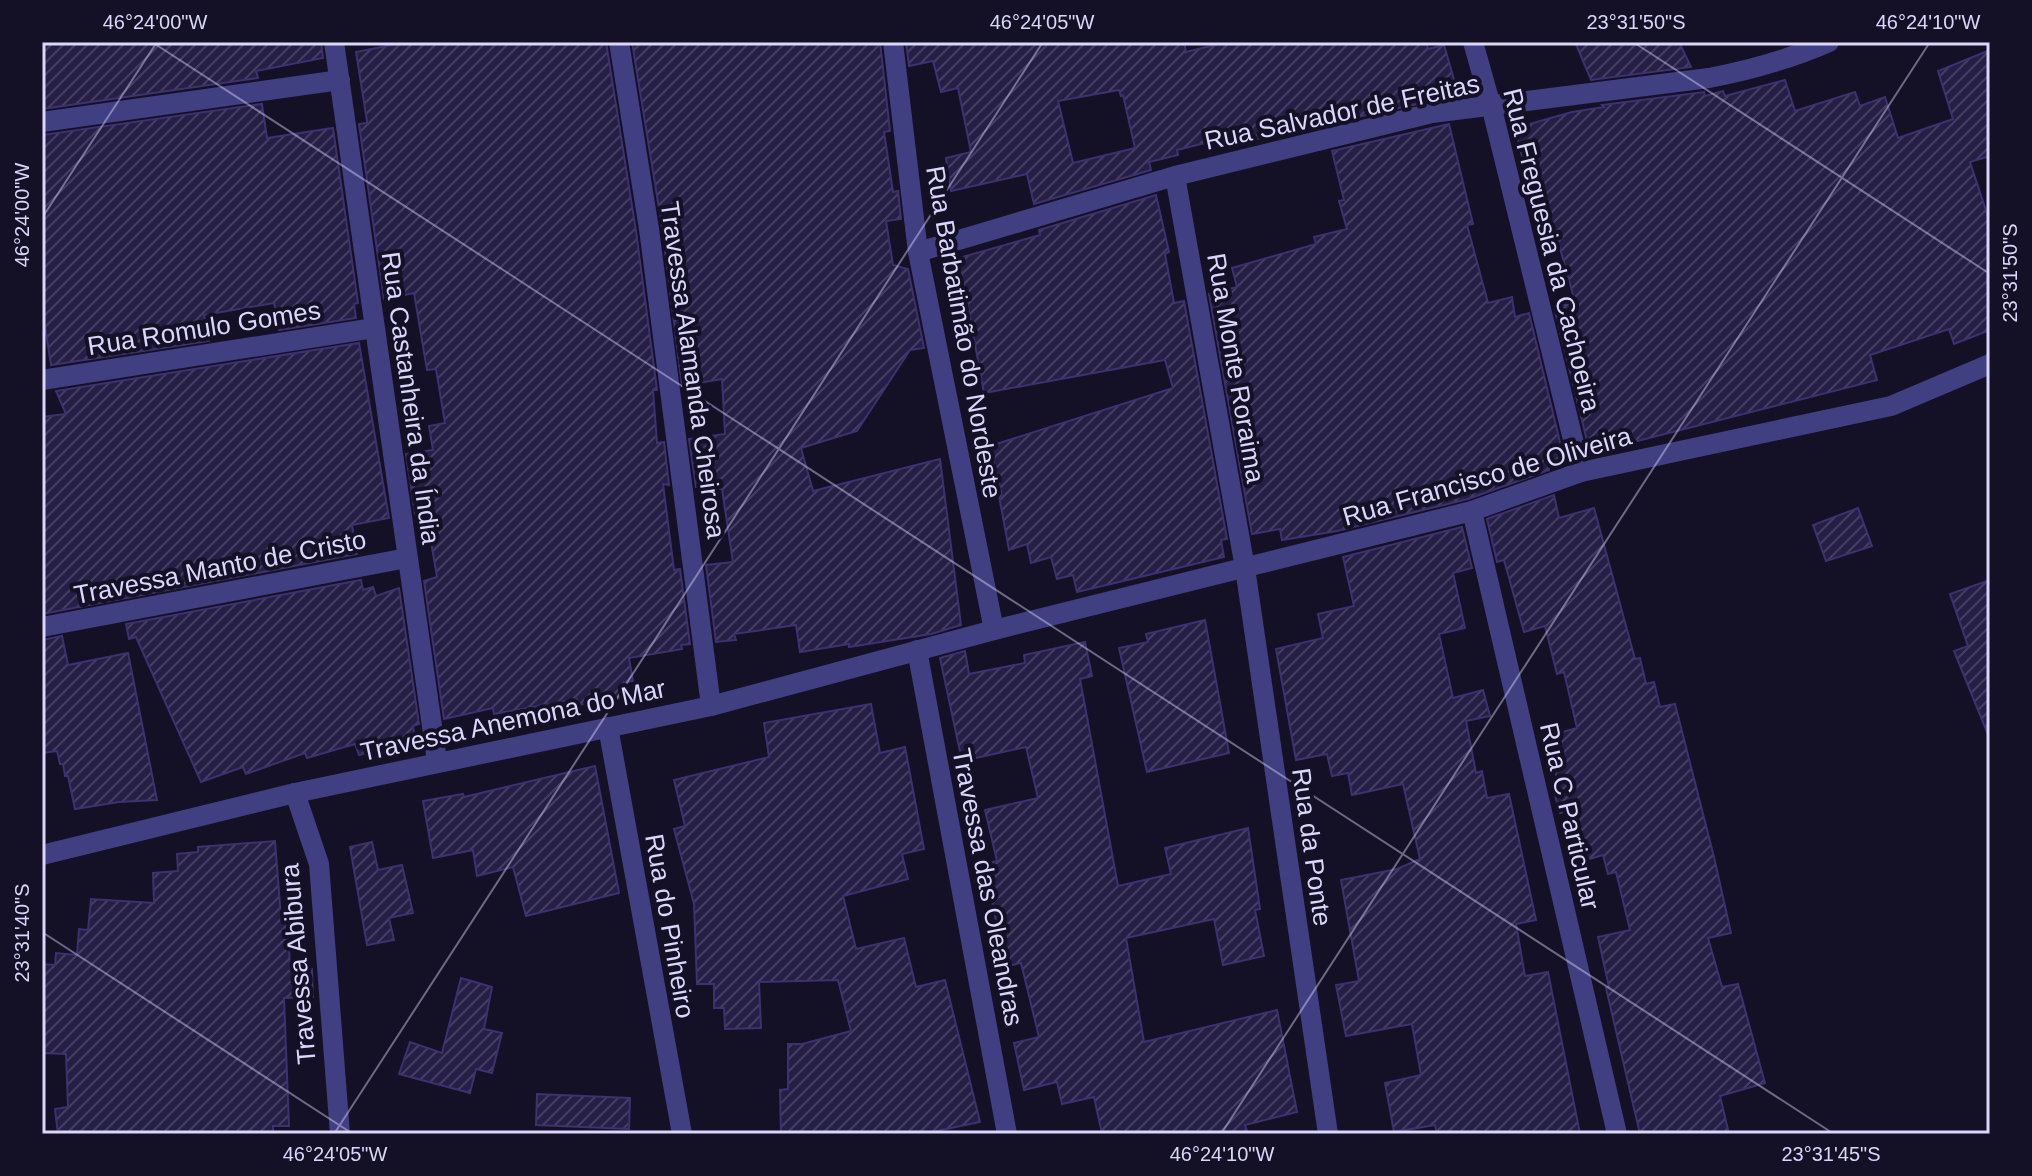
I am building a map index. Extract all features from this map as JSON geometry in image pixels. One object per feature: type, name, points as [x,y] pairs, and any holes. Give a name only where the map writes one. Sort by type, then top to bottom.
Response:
[{"type":"street","name":"Rua Castanheira da Índia","points":[[334,42],[437,761]]},
{"type":"street","name":"Travessa Alamanda Cheirosa","points":[[619,42],[649,229],[711,706]]},
{"type":"street","name":"Rua Barbatimão do Nordeste","points":[[893,42],[918,252],[994,630]]},
{"type":"street","name":"Rua Freguesia da Cachoeira","points":[[1473,42],[1581,472]]},
{"type":"street","name":"Rua Salvador de Freitas","points":[[918,252],[1175,176],[1432,113],[1709,78],[1751,70],[1829,42]]},
{"type":"street","points":[[42,122],[340,80]]},
{"type":"street","name":"Rua Monte Roraima","points":[[1175,176],[1245,568]]},
{"type":"street","name":"Rua Romulo Gomes","points":[[42,380],[374,328]]},
{"type":"street","name":"Rua Francisco de Oliveira","points":[[994,630],[1472,511],[1581,472],[1891,406],[1990,364]]},
{"type":"street","name":"Rua C Particular","points":[[1472,511],[1617,1134]]},
{"type":"street","name":"Travessa Manto de Cristo","points":[[42,627],[407,558]]},
{"type":"street","name":"Rua da Ponte","points":[[1245,568],[1328,1134]]},
{"type":"street","name":"Travessa Anemona do Mar","points":[[42,855],[437,761],[711,706],[994,630]]},
{"type":"street","name":"Travessa das Oleandras","points":[[917,650],[1007,1134]]},
{"type":"street","name":"Rua do Pinheiro","points":[[608,727],[682,1134]]},
{"type":"street","name":"Travessa Abibura","points":[[295,793],[319,864],[340,1134]]},
{"type":"building","points":[[42,42],[321,42],[323,58],[256,71],[258,78],[42,109]]},
{"type":"building","points":[[407,42],[606,42],[657,390],[653,390],[657,443],[664,442],[669,485],[663,484],[674,570],[680,569],[690,644],[681,645],[682,649],[629,658],[633,681],[624,682],[627,697],[578,705],[577,699],[494,714],[493,708],[444,719],[424,581],[437,577],[426,512],[415,514],[406,454],[433,450],[429,426],[445,423],[436,369],[427,370],[414,293],[384,299],[359,124],[367,121],[356,52]]},
{"type":"building","points":[[632,42],[880,42],[890,131],[884,132],[893,192],[898,191],[901,219],[886,221],[893,265],[908,269],[924,348],[910,350],[857,431],[801,448],[813,491],[940,459],[961,625],[931,634],[800,652],[796,625],[734,634],[736,640],[716,642],[706,565],[733,562],[722,489],[696,487],[689,439],[725,434],[722,379],[682,386],[662,227]]},
{"type":"building","points":[[906,42],[1184,42],[1186,52],[1227,42],[1426,42],[1428,49],[1444,45],[1455,83],[1445,98],[1247,141],[1245,133],[1177,150],[1178,155],[1149,162],[1151,170],[1034,204],[1027,174],[951,191],[946,158],[971,152],[958,88],[941,92],[933,61],[909,66]],"holes":[[[1119,90],[1135,148],[1073,163],[1058,101]]]},
{"type":"building","points":[[1575,42],[1679,42],[1691,67],[1591,80]]},
{"type":"building","points":[[1990,50],[1990,156],[1970,162],[1990,223],[1990,330],[1954,344],[1949,329],[1870,355],[1877,380],[1590,453],[1554,307],[1575,302],[1558,241],[1544,245],[1515,128],[1572,112],[1604,107],[1602,105],[1704,92],[1705,96],[1723,91],[1725,96],[1785,80],[1795,111],[1855,92],[1860,106],[1885,97],[1898,138],[1953,119],[1938,71]]},
{"type":"building","points":[[262,104],[267,138],[333,128],[358,303],[354,304],[356,318],[279,330],[274,303],[204,315],[209,341],[51,365],[45,326],[42,326],[42,135]]},
{"type":"building","points":[[1449,124],[1473,224],[1467,225],[1488,303],[1512,297],[1515,317],[1529,313],[1564,459],[1548,463],[1549,470],[1468,499],[1337,531],[1282,540],[1280,529],[1252,534],[1209,294],[1237,287],[1232,268],[1316,244],[1314,237],[1347,229],[1339,201],[1344,200],[1332,151]]},
{"type":"building","points":[[1156,195],[1169,252],[1165,254],[1174,303],[1184,301],[1227,539],[1221,540],[1224,557],[1077,592],[1073,575],[1057,579],[1051,557],[1031,563],[1027,544],[1009,550],[999,496],[1002,496],[990,446],[1173,388],[1165,360],[984,393],[959,258],[1040,235],[1039,230]]},
{"type":"building","points":[[359,343],[389,518],[352,525],[357,554],[42,614],[42,417],[66,414],[56,391]]},
{"type":"building","points":[[1554,495],[1559,518],[1594,508],[1635,659],[1640,658],[1646,684],[1654,682],[1660,707],[1675,704],[1731,933],[1708,938],[1722,987],[1738,984],[1765,1083],[1720,1096],[1729,1134],[1640,1134],[1606,988],[1609,987],[1598,937],[1630,930],[1616,872],[1608,874],[1603,855],[1582,861],[1568,811],[1560,813],[1552,785],[1558,784],[1548,736],[1577,728],[1564,672],[1557,674],[1545,626],[1524,632],[1504,560],[1497,562],[1487,519]]},
{"type":"building","points":[[1858,508],[1872,546],[1826,561],[1813,525]]},
{"type":"building","points":[[1462,527],[1472,568],[1453,573],[1465,628],[1439,634],[1453,698],[1483,690],[1490,716],[1466,721],[1476,773],[1482,771],[1487,798],[1509,794],[1536,920],[1516,924],[1525,976],[1548,972],[1580,1134],[1437,1134],[1435,1125],[1394,1132],[1385,1083],[1421,1075],[1412,1024],[1346,1036],[1336,985],[1359,981],[1341,880],[1397,869],[1420,859],[1403,784],[1352,795],[1348,773],[1332,776],[1327,754],[1296,760],[1276,649],[1323,638],[1318,614],[1354,606],[1343,557]]},
{"type":"building","points":[[361,580],[363,590],[373,587],[376,596],[399,588],[419,724],[413,726],[415,741],[359,755],[355,744],[307,758],[305,753],[246,774],[243,767],[201,782],[136,637],[129,639],[126,624]]},
{"type":"building","points":[[1990,580],[1989,737],[1954,651],[1968,646],[1950,594]]},
{"type":"building","points":[[1205,620],[1229,753],[1147,772],[1119,648],[1148,642],[1146,634]]},
{"type":"building","points":[[62,636],[68,665],[128,653],[157,800],[75,809],[68,776],[65,776],[57,751],[42,753],[42,640]]},
{"type":"building","points":[[1085,642],[1092,676],[1080,679],[1118,886],[1171,874],[1165,848],[1248,828],[1260,909],[1255,910],[1264,956],[1223,965],[1214,919],[1126,938],[1144,1042],[1277,1010],[1297,1112],[1245,1125],[1248,1134],[1102,1134],[1094,1097],[1062,1104],[1057,1082],[1024,1090],[1014,1043],[1039,1037],[1021,963],[998,968],[993,942],[1000,940],[984,864],[997,861],[985,810],[1038,798],[1026,747],[962,761],[940,658],[965,651],[969,674],[1025,663],[1024,655]]},
{"type":"building","points":[[871,704],[880,753],[905,747],[924,849],[902,854],[908,879],[843,896],[856,949],[904,938],[916,987],[945,980],[980,1122],[922,1134],[781,1134],[780,1090],[788,1089],[788,1044],[802,1044],[851,1031],[838,980],[759,982],[761,1028],[725,1029],[724,1008],[714,1008],[714,984],[697,984],[694,904],[674,829],[685,826],[674,780],[769,757],[764,723]]},
{"type":"building","points":[[595,766],[619,893],[526,916],[513,867],[477,876],[473,850],[433,858],[423,801],[463,794],[464,797]]},
{"type":"building","points":[[275,841],[281,918],[288,918],[290,970],[312,969],[313,997],[284,998],[289,1126],[273,1126],[273,1134],[58,1134],[55,1109],[68,1107],[66,1054],[42,1053],[42,964],[55,965],[56,953],[77,955],[79,929],[88,930],[91,899],[154,903],[153,873],[178,871],[177,854],[198,852],[198,847]]},
{"type":"building","points":[[372,842],[378,870],[402,865],[413,913],[389,918],[394,940],[367,945],[350,847]]},
{"type":"building","points":[[461,978],[492,987],[484,1029],[502,1033],[492,1073],[476,1069],[470,1093],[399,1074],[410,1042],[442,1053]]},
{"type":"building","points":[[537,1094],[630,1098],[629,1129],[536,1125]]}]
